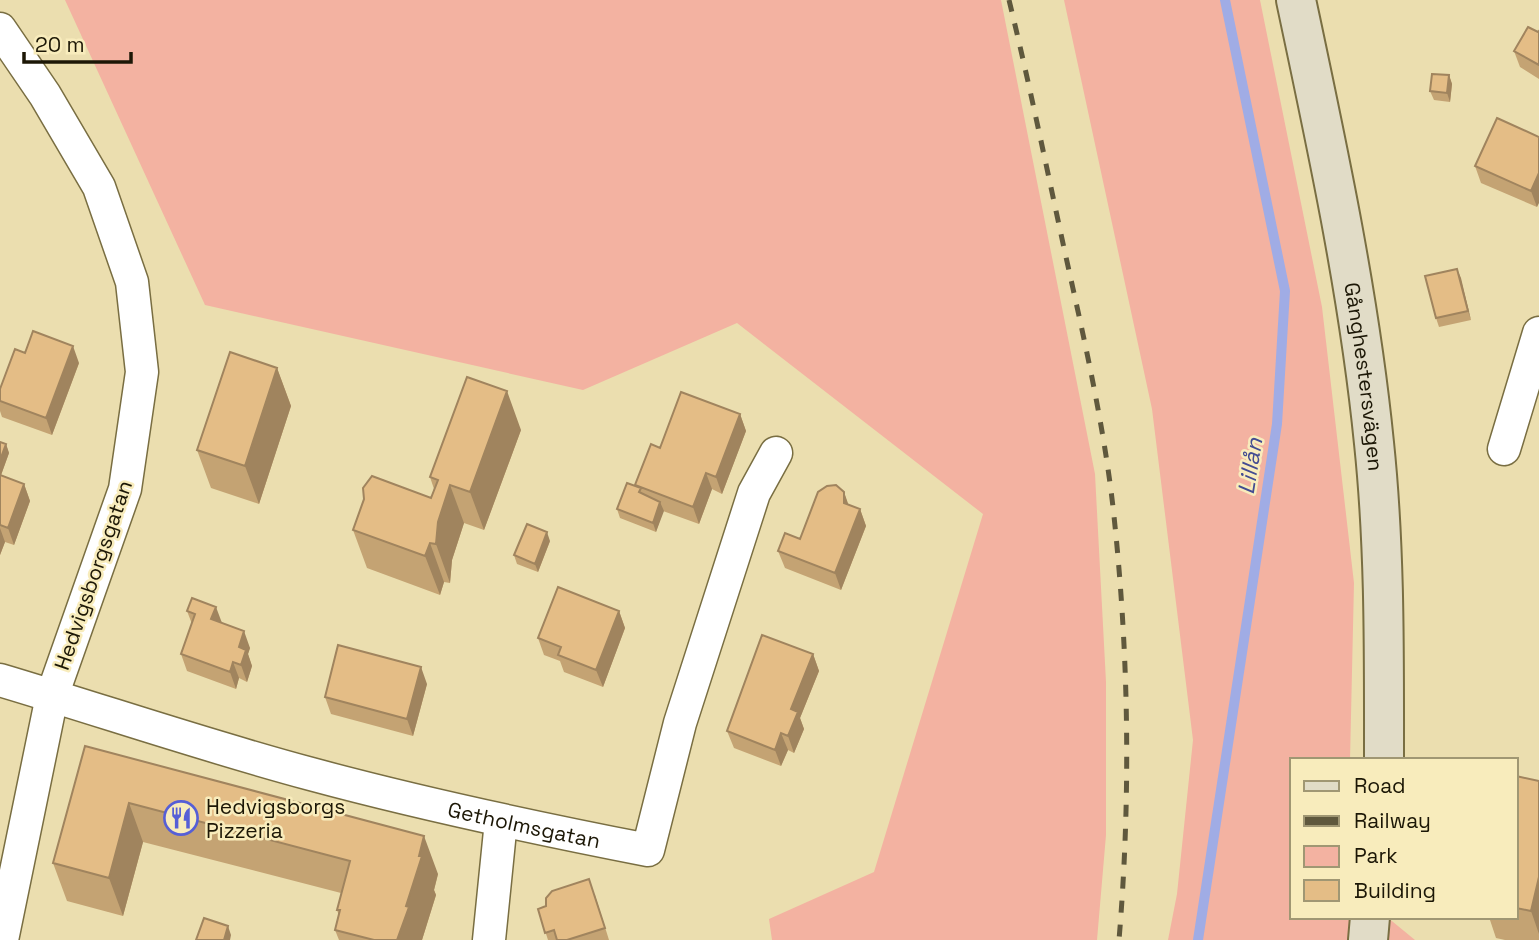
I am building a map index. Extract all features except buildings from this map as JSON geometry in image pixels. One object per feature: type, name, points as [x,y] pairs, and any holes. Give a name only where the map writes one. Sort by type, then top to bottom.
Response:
[{"type":"street","name":"Gånghestersvägen","points":[[1296,0],[1343,226],[1374,444],[1385,636],[1384,758]]},
{"type":"street","name":"Hedvigsborgsgatan","points":[[0,29],[99,187],[132,282],[142,372],[125,489],[52,696],[2,940]]},
{"type":"street","points":[[1504,449],[1539,333]]},
{"type":"street","name":"Getholmsgatan","points":[[0,680],[169,734],[298,771],[501,821],[648,850],[680,723],[754,493],[776,453]]},
{"type":"street","points":[[489,940],[501,821]]},
{"type":"street","points":[[1368,940],[1370,919]]},
{"type":"green space","points":[[65,0],[1001,0],[1095,474],[1106,682],[1106,835],[1097,940],[772,940],[769,919],[874,872],[983,514],[737,323],[583,390],[205,305]]},
{"type":"green space","points":[[1064,0],[1260,0],[1322,307],[1354,583],[1350,758],[1290,758],[1290,919],[1389,919],[1415,940],[1168,940],[1177,894],[1193,740],[1152,409]]},
{"type":"waterway","name":"Lillån","points":[[1198,940],[1277,424],[1285,291],[1225,0]]},
{"type":"railway","points":[[1009,0],[1092,377],[1113,507],[1125,670],[1127,778],[1119,940]]},
{"type":"place","name":"Hedvigsborgs Pizzeria","points":[[181,818]]}]
